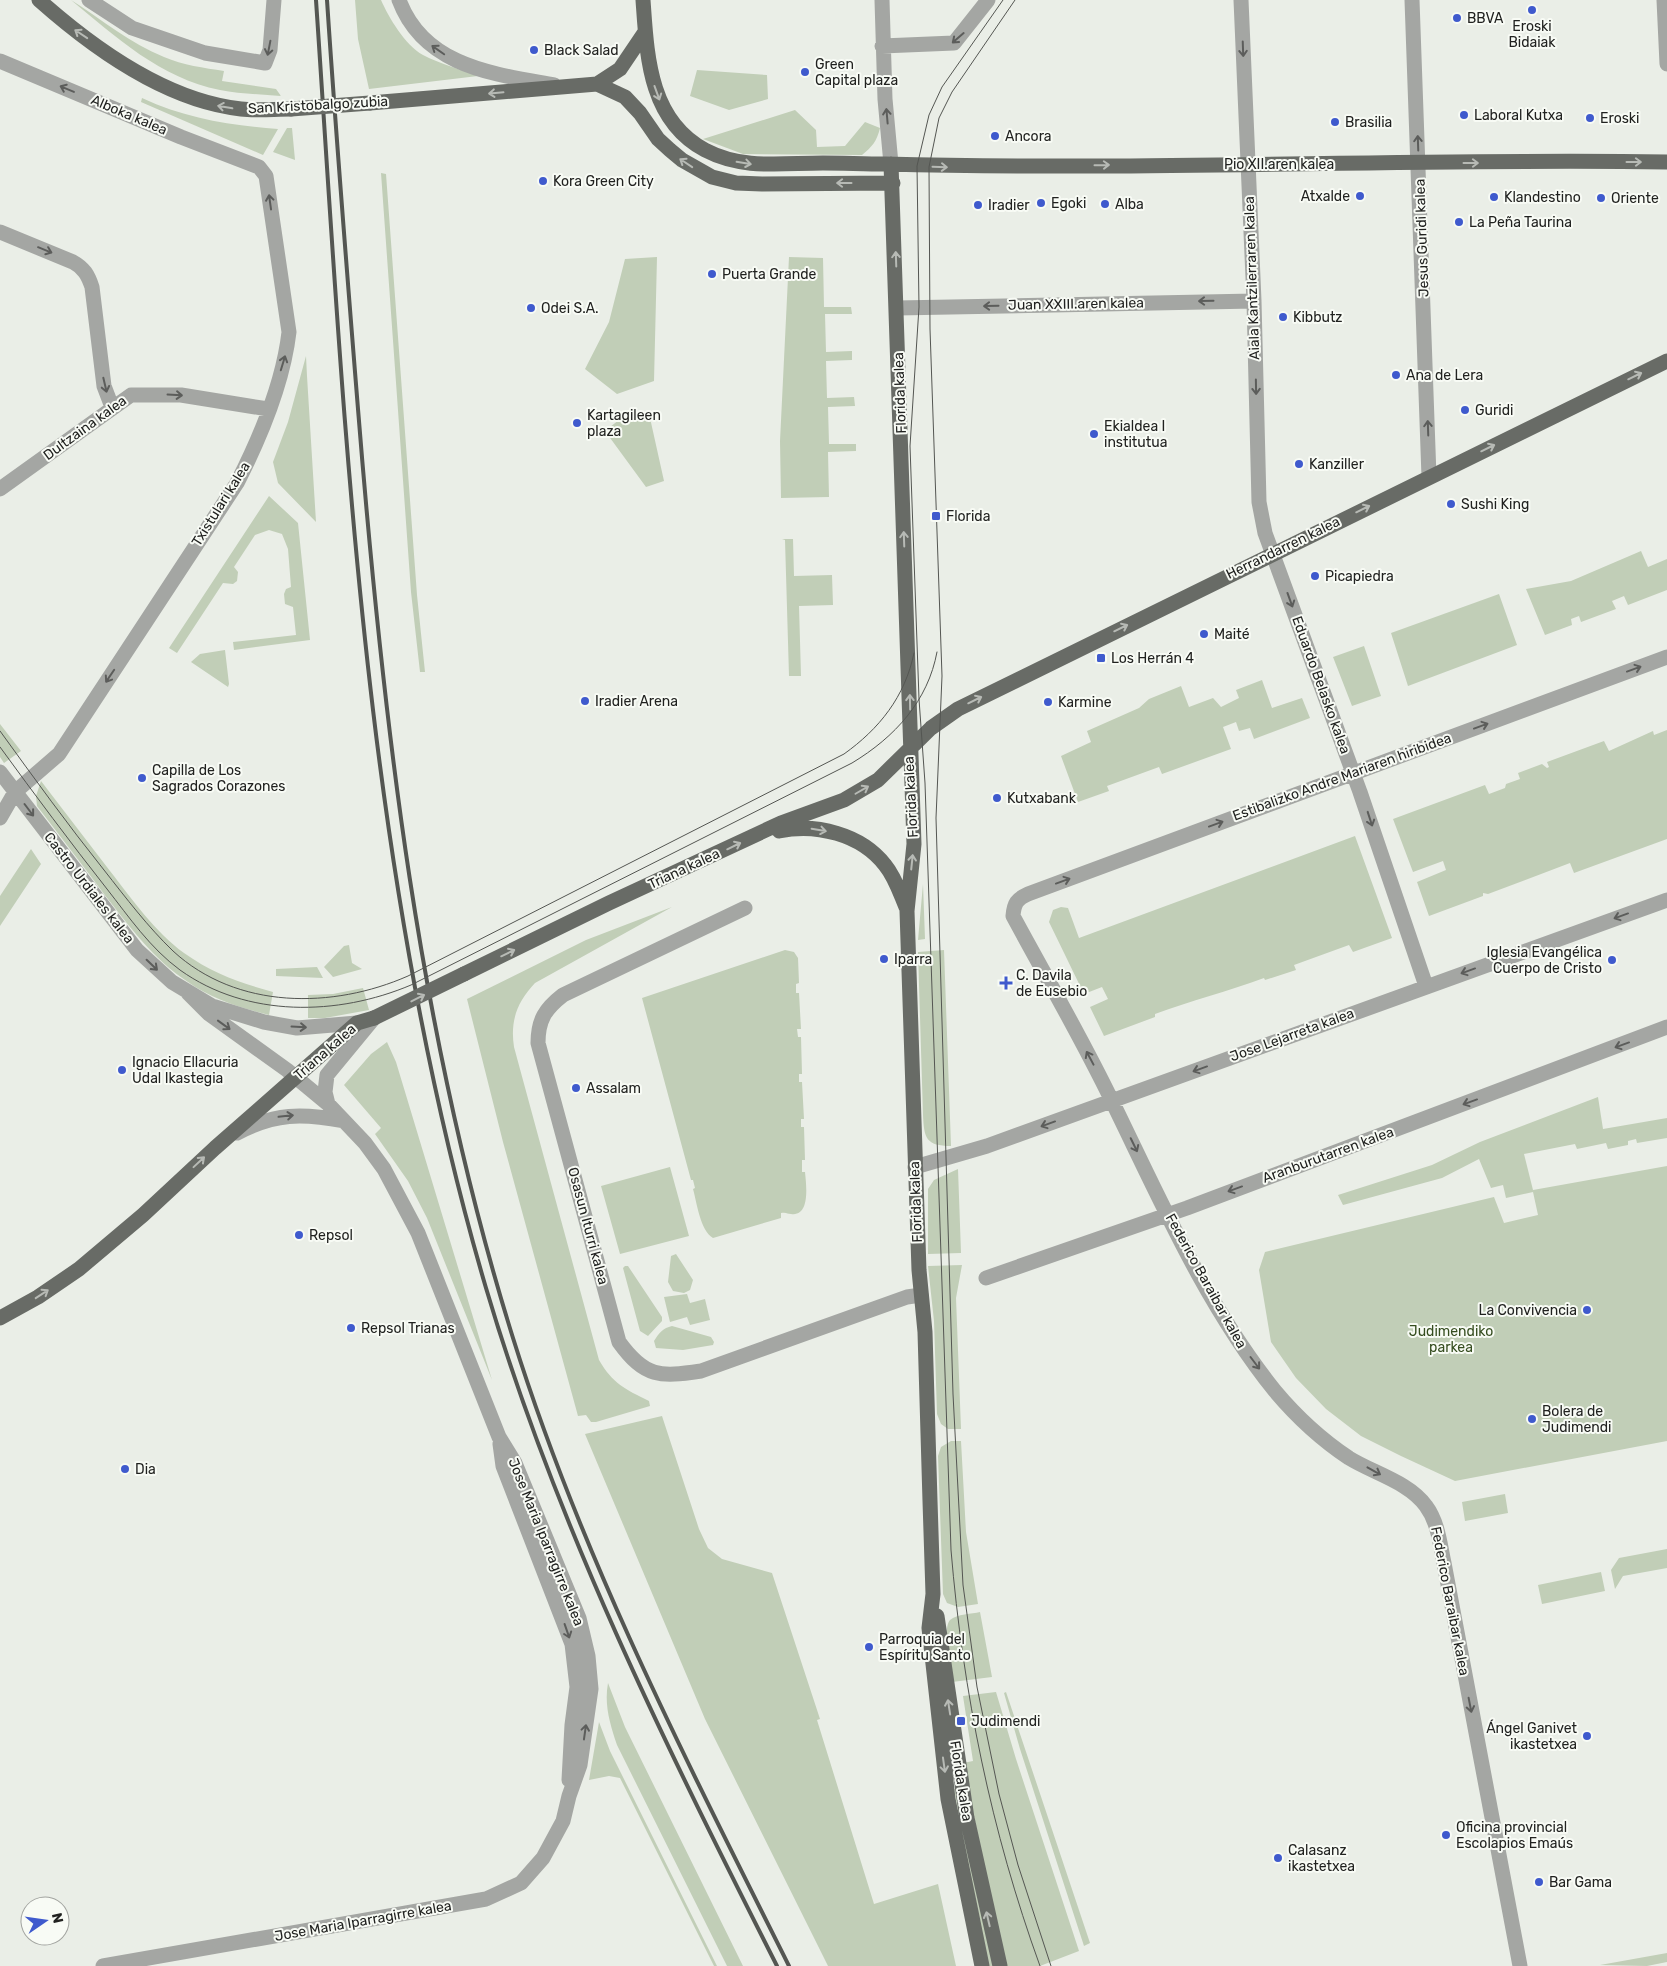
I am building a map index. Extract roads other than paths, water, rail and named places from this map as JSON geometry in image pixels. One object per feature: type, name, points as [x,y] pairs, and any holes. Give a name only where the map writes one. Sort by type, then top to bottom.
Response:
[{"type":"main road","name":"San Kristobalgo zubia","points":[[39,0],[66,24],[154,83],[214,105],[242,110],[291,109],[597,84]]},
{"type":"main road","name":"Pio XII.aren kalea","points":[[643,0],[648,60],[658,99],[666,112],[683,133],[704,150],[736,162],[752,165],[823,163],[947,167],[1667,162]]},
{"type":"main road","points":[[597,84],[620,68],[645,32]]},
{"type":"main road","points":[[597,84],[625,97],[640,113],[658,139],[682,160],[712,177],[736,183],[762,184],[893,183]]},
{"type":"main road","name":"Florida kalea","points":[[891,164],[909,680],[909,750],[914,844],[907,911],[915,1167],[921,1295],[925,1332],[933,1594],[930,1637],[942,1756],[960,1863],[982,1966]]},
{"type":"main road","name":"Herrandarren kalea","points":[[909,750],[930,728],[958,709],[1429,476],[1667,361]]},
{"type":"main road","name":"Triana kalea","points":[[0,1318],[38,1297],[79,1269],[143,1215],[224,1139],[357,1023],[374,1018],[753,836],[851,796],[878,780],[909,750]]},
{"type":"main road","name":"Triana kalea","points":[[753,836],[788,829],[813,828],[845,836],[860,843],[886,866],[907,911]]},
{"type":"main road","name":"Florida kalea","points":[[933,1594],[967,1818],[1000,1966]]},
{"type":"street","points":[[89,0],[132,28],[205,53],[266,62],[270,50],[274,0]]},
{"type":"street","points":[[398,0],[414,28],[431,45],[452,59],[466,66],[506,78],[568,87]]},
{"type":"street","name":"Florida kalea","points":[[882,0],[882,46],[891,164]]},
{"type":"street","points":[[882,46],[954,44],[988,0]]},
{"type":"street","name":"Aiala Kantzilerraren kalea","points":[[1241,0],[1254,302],[1259,502],[1265,533],[1273,554]]},
{"type":"street","name":"Jesus Guridi kalea","points":[[1412,0],[1429,476]]},
{"type":"street","points":[[1664,0],[1667,64]]},
{"type":"street","name":"Alboka kalea","points":[[0,61],[181,137],[258,167]]},
{"type":"street","name":"Txistulari kalea","points":[[0,818],[15,792],[59,754],[237,483],[256,446],[286,356],[289,332],[266,176],[258,167]]},
{"type":"street","points":[[0,232],[73,262],[82,267],[88,275],[92,287],[104,386],[112,407]]},
{"type":"street","name":"Juan XXIII.aren kalea","points":[[897,308],[1254,302]]},
{"type":"street","name":"Dultzaina kalea","points":[[0,489],[127,397],[138,394],[180,395],[268,409]]},
{"type":"street","name":"Eduardo Belasko kalea","points":[[1273,554],[1354,773],[1426,986]]},
{"type":"street","name":"Estibalizko Andre Mariaren hiribidea","points":[[1018,898],[1667,656]]},
{"type":"street","name":"Castro Urdiales kalea","points":[[0,772],[137,950],[154,968],[188,993],[212,1006],[237,1015],[281,1025],[318,1028],[357,1023]]},
{"type":"street","name":"Federico Baraibar kalea","points":[[1018,898],[1014,906],[1013,916],[1113,1101],[1168,1214],[1240,1344],[1276,1391],[1313,1430],[1349,1458],[1411,1492],[1426,1505],[1431,1514],[1444,1563],[1520,1966]]},
{"type":"street","name":"Jose Lejarreta kalea","points":[[915,1167],[987,1146],[1667,900]]},
{"type":"street","name":"Osasun Iturri kalea","points":[[745,908],[563,995],[550,1004],[541,1017],[538,1043],[619,1342],[630,1356],[649,1372],[666,1375],[701,1371],[907,1298],[921,1295]]},
{"type":"street","name":"Castro Urdiales kalea","points":[[188,993],[209,1014],[296,1078]]},
{"type":"street","points":[[328,1104],[325,1092],[327,1075],[374,1018]]},
{"type":"street","name":"Aranburutarren kalea","points":[[986,1278],[1168,1214],[1667,1027]]},
{"type":"street","name":"Jose Maria Iparragirre kalea","points":[[102,1966],[486,1899],[521,1883],[543,1858],[563,1821],[568,1796],[572,1726],[577,1688],[572,1644],[503,1466],[499,1437],[418,1233],[384,1169],[328,1104],[296,1078]]},
{"type":"street","points":[[224,1139],[256,1123],[285,1116],[320,1116],[344,1121]]},
{"type":"tram line","points":[[1003,0],[942,87],[929,115],[917,166],[919,307],[910,446],[919,699],[925,783],[951,1550],[963,1656],[993,1813],[1007,1864],[1040,1966]]},
{"type":"tram line","points":[[1015,0],[952,92],[939,118],[929,167],[930,329],[942,676],[936,818],[953,1394],[963,1585],[977,1687],[999,1794],[1018,1865],[1051,1966]]},
{"type":"tram line","points":[[0,747],[132,921],[159,952],[180,970],[206,986],[234,997],[263,1004],[323,1007],[383,995],[411,985],[852,763],[882,742],[907,716],[926,686],[933,670],[937,652]]},
{"type":"tram line","points":[[0,731],[51,801],[137,912],[173,951],[198,970],[226,984],[256,994],[286,998],[318,998],[349,994],[379,987],[408,976],[844,754],[868,734],[889,711],[904,684],[914,653]]},
{"type":"railway","points":[[316,0],[350,487],[366,650],[386,812],[412,972],[445,1131],[486,1288],[514,1376],[545,1463],[616,1633],[695,1801],[777,1966]]},
{"type":"railway","points":[[327,0],[368,526],[393,761],[429,994],[453,1110],[480,1224],[513,1338],[540,1419],[570,1499],[638,1657],[712,1812],[789,1966]]},
{"type":"place","name":"Eroski Bidaiak","points":[[1532,10]]},
{"type":"place","name":"BBVA","points":[[1457,18]]},
{"type":"place","name":"Black Salad","points":[[534,50]]},
{"type":"place","name":"Green Capital plaza","points":[[805,72]]},
{"type":"place","name":"Laboral Kutxa","points":[[1464,115]]},
{"type":"place","name":"Eroski","points":[[1590,118]]},
{"type":"place","name":"Brasilia","points":[[1335,122]]},
{"type":"place","name":"Ancora","points":[[995,136]]},
{"type":"place","name":"Kora Green City","points":[[543,181]]},
{"type":"place","name":"Atxalde","points":[[1360,196]]},
{"type":"place","name":"Klandestino","points":[[1494,197]]},
{"type":"place","name":"Oriente","points":[[1601,198]]},
{"type":"place","name":"Egoki","points":[[1041,203]]},
{"type":"place","name":"Alba","points":[[1105,204]]},
{"type":"place","name":"Iradier","points":[[978,205]]},
{"type":"place","name":"La Peña Taurina","points":[[1459,222]]},
{"type":"place","name":"Puerta Grande","points":[[712,274]]},
{"type":"place","name":"Odei S.A.","points":[[531,308]]},
{"type":"place","name":"Kibbutz","points":[[1283,317]]},
{"type":"place","name":"Ana de Lera","points":[[1396,375]]},
{"type":"place","name":"Guridi","points":[[1465,410]]},
{"type":"place","name":"Kartagileen plaza","points":[[577,423]]},
{"type":"place","name":"Ekialdea I institutua","points":[[1094,434]]},
{"type":"place","name":"Kanziller","points":[[1299,464]]},
{"type":"place","name":"Sushi King","points":[[1451,504]]},
{"type":"place","name":"Florida","points":[[936,516]]},
{"type":"place","name":"Picapiedra","points":[[1315,576]]},
{"type":"place","name":"Maité","points":[[1204,634]]},
{"type":"place","name":"Los Herrán 4","points":[[1101,658]]},
{"type":"place","name":"Iradier Arena","points":[[585,701]]},
{"type":"place","name":"Karmine","points":[[1048,702]]},
{"type":"place","name":"Capilla de Los Sagrados Corazones","points":[[142,778]]},
{"type":"place","name":"Kutxabank","points":[[997,798]]},
{"type":"place","name":"Iparra","points":[[884,959]]},
{"type":"place","name":"Iglesia Evangélica Cuerpo de Cristo","points":[[1612,960]]},
{"type":"place","name":"C. Davila de Eusebio","points":[[1006,983]]},
{"type":"place","name":"Ignacio Ellacuria Udal Ikastegia","points":[[122,1070]]},
{"type":"place","name":"Assalam","points":[[576,1088]]},
{"type":"place","name":"Repsol","points":[[299,1235]]},
{"type":"place","name":"La Convivencia","points":[[1587,1310]]},
{"type":"place","name":"Repsol Trianas","points":[[351,1328]]},
{"type":"place","name":"Bolera de Judimendi","points":[[1532,1419]]},
{"type":"place","name":"Dia","points":[[125,1469]]},
{"type":"place","name":"Parroquia del Espíritu Santo","points":[[869,1647]]},
{"type":"place","name":"Judimendi","points":[[961,1721]]},
{"type":"place","name":"Ángel Ganivet ikastetxea","points":[[1587,1736]]},
{"type":"place","name":"Oficina provincial Escolapios Emaús","points":[[1446,1835]]},
{"type":"place","name":"Calasanz ikastetxea","points":[[1278,1858]]},
{"type":"place","name":"Bar Gama","points":[[1539,1882]]},
{"type":"park label","name":"Judimendiko parkea","points":[[1451,1339]]}]
